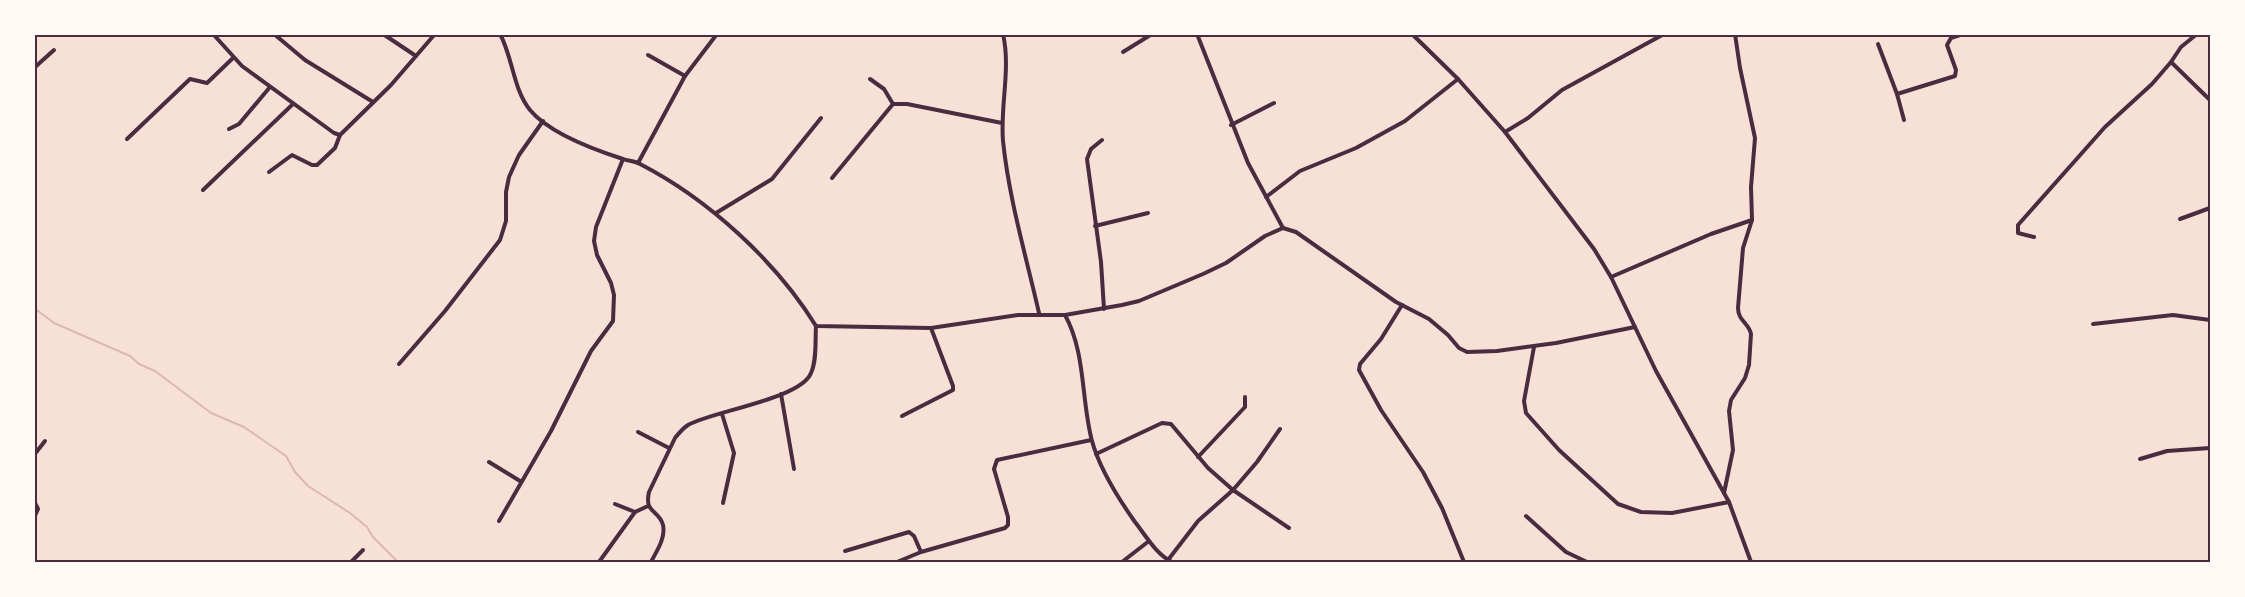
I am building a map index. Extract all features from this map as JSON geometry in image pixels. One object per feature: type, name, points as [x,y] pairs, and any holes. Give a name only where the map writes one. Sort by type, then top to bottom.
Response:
[{"type":"street","points":[[213,34],[233,58],[293,104],[340,135]]},
{"type":"street","points":[[274,34],[305,60],[373,102]]},
{"type":"street","points":[[383,34],[416,56]]},
{"type":"street","points":[[269,172],[292,155],[312,165],[317,165],[335,147],[340,135],[435,34]]},
{"type":"street","points":[[500,34],[521,95],[532,112],[564,135],[638,163],[716,213],[769,266],[808,312],[816,326],[811,374],[802,385],[688,425],[680,431],[669,448],[649,492],[648,506],[659,517],[664,532],[662,542],[651,562]]},
{"type":"street","points":[[638,163],[685,76],[717,34]]},
{"type":"street","points":[[1003,34],[1006,61],[1002,123],[1007,176],[1039,314]]},
{"type":"street","points":[[1124,52],[1152,34]]},
{"type":"street","points":[[1197,34],[1231,124],[1283,228]]},
{"type":"street","points":[[1412,34],[1458,78],[1505,132],[1587,240],[1611,277],[1656,370],[1729,502],[1751,562]]},
{"type":"street","points":[[1505,132],[1528,118],[1562,90],[1664,34]]},
{"type":"street","points":[[1724,494],[1733,450],[1729,411],[1731,400],[1745,378],[1749,356],[1750,329],[1740,318],[1738,308],[1743,248],[1752,220],[1751,187],[1755,138],[1740,68],[1736,34]]},
{"type":"street","points":[[1897,94],[1955,76],[1956,70],[1947,45],[1951,38],[1963,34]]},
{"type":"street","points":[[2034,237],[2018,232],[2018,225],[2105,127],[2152,84],[2181,47],[2197,34]]},
{"type":"street","points":[[1878,44],[1904,120]]},
{"type":"street","points":[[34,68],[54,50]]},
{"type":"street","points":[[648,55],[685,76]]},
{"type":"street","points":[[128,139],[190,79],[207,83],[233,58]]},
{"type":"street","points":[[2171,62],[2211,100]]},
{"type":"street","points":[[1266,197],[1300,171],[1380,136],[1405,121],[1458,78]]},
{"type":"street","points":[[870,79],[884,89],[893,104]]},
{"type":"street","points":[[229,129],[239,124],[270,87]]},
{"type":"street","points":[[1231,124],[1274,103]]},
{"type":"street","points":[[203,190],[293,104]]},
{"type":"street","points":[[893,104],[907,104],[1002,123]]},
{"type":"street","points":[[832,178],[893,104]]},
{"type":"street","points":[[716,213],[772,179],[821,118]]},
{"type":"street","points":[[399,364],[445,311],[500,240],[505,229],[506,192],[509,177],[519,155],[543,121]]},
{"type":"street","points":[[1102,140],[1091,149],[1087,159],[1101,262],[1104,309]]},
{"type":"street","points":[[499,521],[520,481],[551,431],[591,351],[613,321],[614,295],[611,283],[597,255],[594,241],[596,227],[623,159]]},
{"type":"street","points":[[2180,219],[2211,208]]},
{"type":"street","points":[[1095,226],[1148,213]]},
{"type":"street","points":[[1611,277],[1711,234],[1752,220]]},
{"type":"street","points":[[816,326],[931,328],[1000,317],[1065,315],[1104,309],[1139,301],[1203,274],[1226,263],[1264,236],[1283,228],[1296,232],[1402,305],[1429,319],[1459,348],[1467,352],[1534,346],[1635,327]]},
{"type":"street","points":[[1402,305],[1381,339],[1360,364],[1359,370],[1381,410],[1423,471],[1442,508],[1464,562]]},
{"type":"street","points":[[1065,315],[1077,349],[1091,440],[1096,454],[1124,506],[1149,541],[1170,561],[1198,521],[1233,490],[1257,462],[1280,429]]},
{"type":"street","points":[[2093,324],[2172,315],[2211,320]]},
{"type":"street","points":[[902,416],[953,390],[931,328]]},
{"type":"street","points":[[1534,346],[1524,401],[1527,413],[1558,450],[1618,504],[1641,512],[1672,513],[1729,502]]},
{"type":"street","points":[[781,394],[794,469]]},
{"type":"street","points":[[1198,457],[1245,407],[1245,397]]},
{"type":"street","points":[[722,414],[734,453],[723,503]]},
{"type":"street","points":[[1096,454],[1167,422],[1174,426],[1198,457],[1233,490],[1289,528]]},
{"type":"street","points":[[638,432],[669,448]]},
{"type":"street","points":[[897,562],[921,552],[1001,530],[1008,525],[1008,517],[994,469],[994,462],[997,460],[1091,440]]},
{"type":"street","points":[[34,455],[45,441]]},
{"type":"street","points":[[2140,459],[2167,451],[2211,448]]},
{"type":"street","points":[[489,462],[520,481]]},
{"type":"street","points":[[34,501],[38,508],[34,518]]},
{"type":"street","points":[[615,504],[636,512]]},
{"type":"street","points":[[599,562],[636,512],[648,506]]},
{"type":"street","points":[[1526,516],[1566,552],[1587,562]]},
{"type":"street","points":[[845,551],[909,532],[914,536],[921,552]]},
{"type":"street","points":[[1122,562],[1149,541]]},
{"type":"street","points":[[351,562],[363,549]]},
{"type":"waterway","points":[[34,308],[54,323],[130,356],[139,364],[155,371],[211,413],[244,427],[286,456],[295,472],[308,486],[367,527],[373,537],[398,562]]}]
